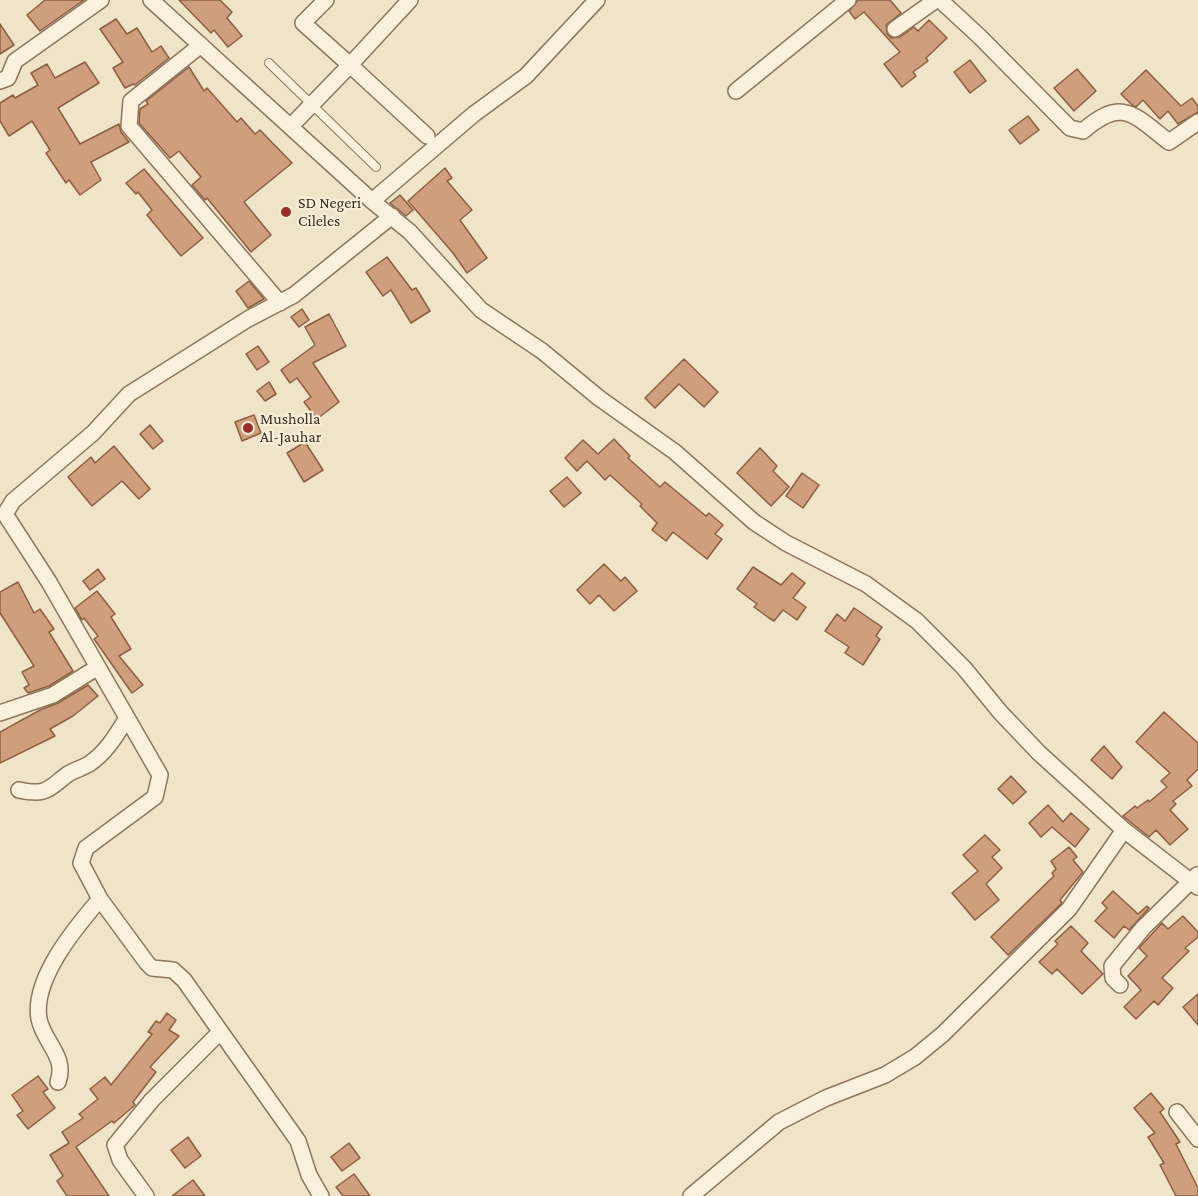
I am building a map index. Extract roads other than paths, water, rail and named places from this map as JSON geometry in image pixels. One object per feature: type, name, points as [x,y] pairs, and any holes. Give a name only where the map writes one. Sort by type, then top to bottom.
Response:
[{"type":"street","points":[[0,81],[8,78],[15,61],[101,0]]},
{"type":"street","points":[[151,0],[372,201],[410,232],[482,310],[542,351],[599,398],[675,452],[754,522],[786,543],[858,580],[917,621],[964,668],[1000,712],[1039,753],[1124,830],[1196,881],[1143,928],[1112,966],[1113,978],[1120,985]]},
{"type":"street","points":[[326,0],[303,22],[426,136]]},
{"type":"street","points":[[291,126],[410,0]]},
{"type":"street","points":[[372,201],[474,114],[526,76],[597,0]]},
{"type":"street","points":[[736,90],[848,0]]},
{"type":"street","points":[[895,29],[938,0],[980,37],[1070,128],[1083,131],[1100,116],[1115,111],[1128,112],[1169,142],[1198,122]]},
{"type":"street","points":[[201,45],[131,101],[129,126],[280,303]]},
{"type":"street","points":[[321,1196],[309,1176],[298,1141],[184,980],[173,970],[159,970],[147,963],[100,898],[81,863],[86,848],[155,797],[160,775],[3,509],[93,433],[129,394],[151,378],[294,295],[392,216]]},
{"type":"street","points":[[0,713],[53,695],[98,667]]},
{"type":"street","points":[[19,790],[33,793],[54,788],[66,776],[90,763],[109,747],[127,718]]},
{"type":"street","points":[[691,1196],[779,1122],[826,1098],[885,1075],[915,1057],[943,1034],[1069,909],[1124,830]]},
{"type":"street","points":[[58,1082],[61,1063],[39,1020],[38,1004],[45,981],[68,936],[100,898]]},
{"type":"street","points":[[146,1196],[116,1154],[115,1145],[152,1100],[219,1032]]},
{"type":"street","points":[[1177,1112],[1198,1139]]},
{"type":"lane","points":[[269,63],[376,167]]},
{"type":"place","name":"SD Negeri Cileles","points":[[286,212]]},
{"type":"place","name":"Musholla Al-Jauhar","points":[[248,428]]}]
